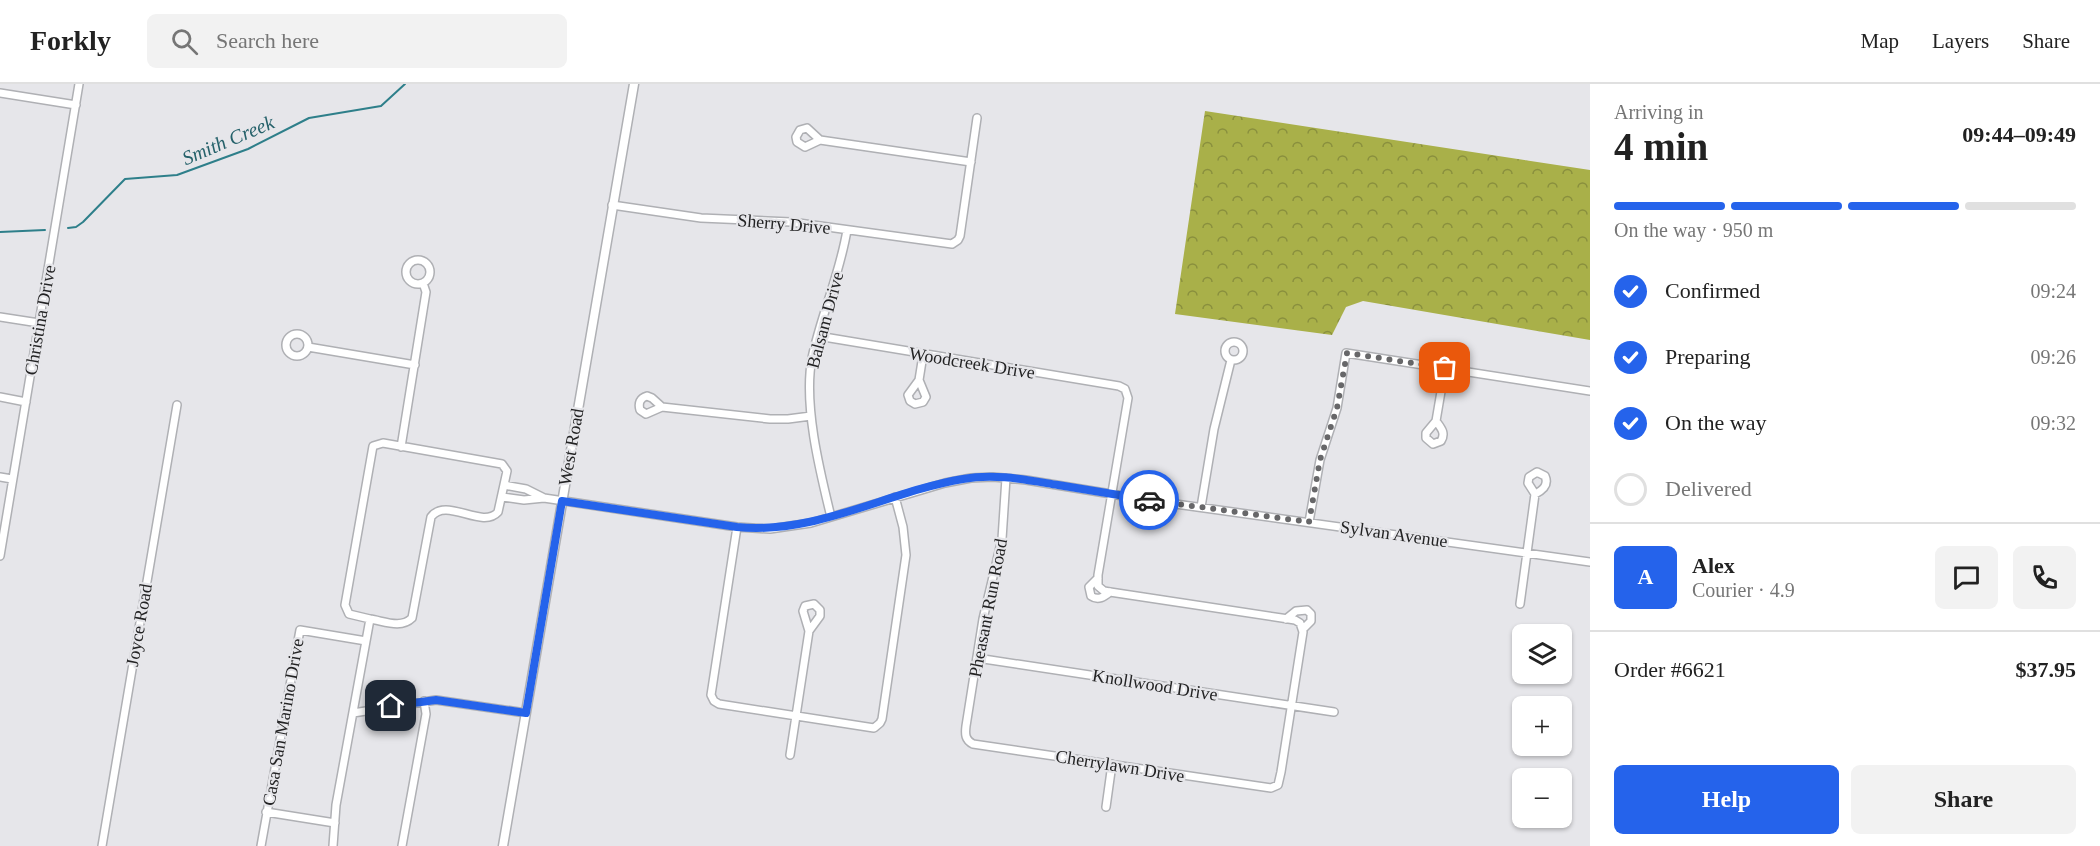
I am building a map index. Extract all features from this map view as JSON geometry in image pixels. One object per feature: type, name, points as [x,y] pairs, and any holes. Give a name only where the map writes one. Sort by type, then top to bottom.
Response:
[{"type":"street","name":"Christina Drive","points":[[0,556],[80,84]]},
{"type":"street","name":"West Road","points":[[503,846],[634,84]]},
{"type":"street","points":[[0,93],[76,105]]},
{"type":"street","points":[[820,140],[971,162],[977,118]]},
{"type":"street","name":"Sherry Drive","points":[[612,205],[697,218],[791,222],[947,244],[955,243],[960,237],[971,162]]},
{"type":"street","name":"Balsam Drive","points":[[831,517],[811,416],[809,383],[818,336],[840,264],[847,230]]},
{"type":"street","points":[[401,447],[426,292],[423,283]]},
{"type":"street","points":[[0,317],[39,323]]},
{"type":"street","name":"Woodcreek Drive","points":[[818,336],[1119,386],[1125,389],[1128,398],[1111,494]]},
{"type":"street","points":[[308,347],[415,365]]},
{"type":"street","points":[[1309,522],[1320,460],[1337,408],[1347,353],[1590,392]]},
{"type":"street","points":[[919,380],[923,355]]},
{"type":"street","points":[[1201,507],[1214,429],[1231,360]]},
{"type":"street","points":[[1436,421],[1445,368]]},
{"type":"street","points":[[0,397],[26,402]]},
{"type":"street","name":"Joyce Road","points":[[102,846],[177,405]]},
{"type":"street","points":[[662,407],[770,419],[811,416]]},
{"type":"street","points":[[379,444],[401,447],[499,462],[507,471],[498,512],[492,517],[444,510],[433,514],[412,618],[407,623],[401,624],[349,614],[345,605],[373,446],[379,444]]},
{"type":"street","points":[[0,477],[12,479]]},
{"type":"street","name":"Sylvan Avenue","points":[[544,498],[737,527],[783,528],[831,517],[961,479],[1006,478],[1590,562]]},
{"type":"street","name":"Pheasant Run Road","points":[[966,737],[984,612],[1002,539],[1006,478]]},
{"type":"street","points":[[504,485],[526,489],[544,498]]},
{"type":"street","points":[[1111,494],[1098,578],[1099,588],[1110,592],[1286,618],[1295,620],[1302,627]]},
{"type":"street","points":[[1520,604],[1535,495]]},
{"type":"street","points":[[502,497],[524,500],[544,498]]},
{"type":"street","points":[[737,527],[711,695],[714,701],[719,704],[869,728],[877,726],[882,718],[905,562],[903,527],[895,497]]},
{"type":"street","points":[[1098,578],[1089,587],[1091,596],[1096,599],[1101,598],[1110,592]]},
{"type":"street","points":[[1286,618],[1296,611],[1307,610],[1311,614],[1311,621],[1302,627],[1292,705]]},
{"type":"street","points":[[333,846],[334,823],[370,619]]},
{"type":"street","name":"Casa San Marino Drive","points":[[261,846],[300,630],[366,641]]},
{"type":"street","points":[[790,755],[809,631]]},
{"type":"street","name":"Knollwood Drive","points":[[977,658],[1334,712]]},
{"type":"street","points":[[353,713],[424,701],[445,700],[526,713]]},
{"type":"street","points":[[402,846],[426,714],[424,701]]},
{"type":"street","name":"Cherrylawn Drive","points":[[966,737],[973,744],[1270,788],[1280,782],[1292,705]]},
{"type":"street","points":[[1106,807],[1112,764]]},
{"type":"street","points":[[267,812],[334,823]]},
{"type":"green space","points":[[1205,111],[1590,170],[1590,340],[1363,301],[1346,307],[1332,335],[1175,314]]},
{"type":"waterway","name":"Smith Creek","points":[[68,228],[76,227],[83,222],[125,179],[177,175],[248,149],[309,118],[381,106],[405,84]]},
{"type":"waterway","name":"Smith Creek","points":[[0,232],[45,230]]},
{"type":"way so far","points":[[1149,500],[1309,522],[1320,460],[1337,408],[1347,353],[1445,368]]},
{"type":"route","points":[[391,706],[445,700],[526,713],[562,501],[760,529],[811,523],[945,483],[972,478],[1026,480],[1149,500]]}]
